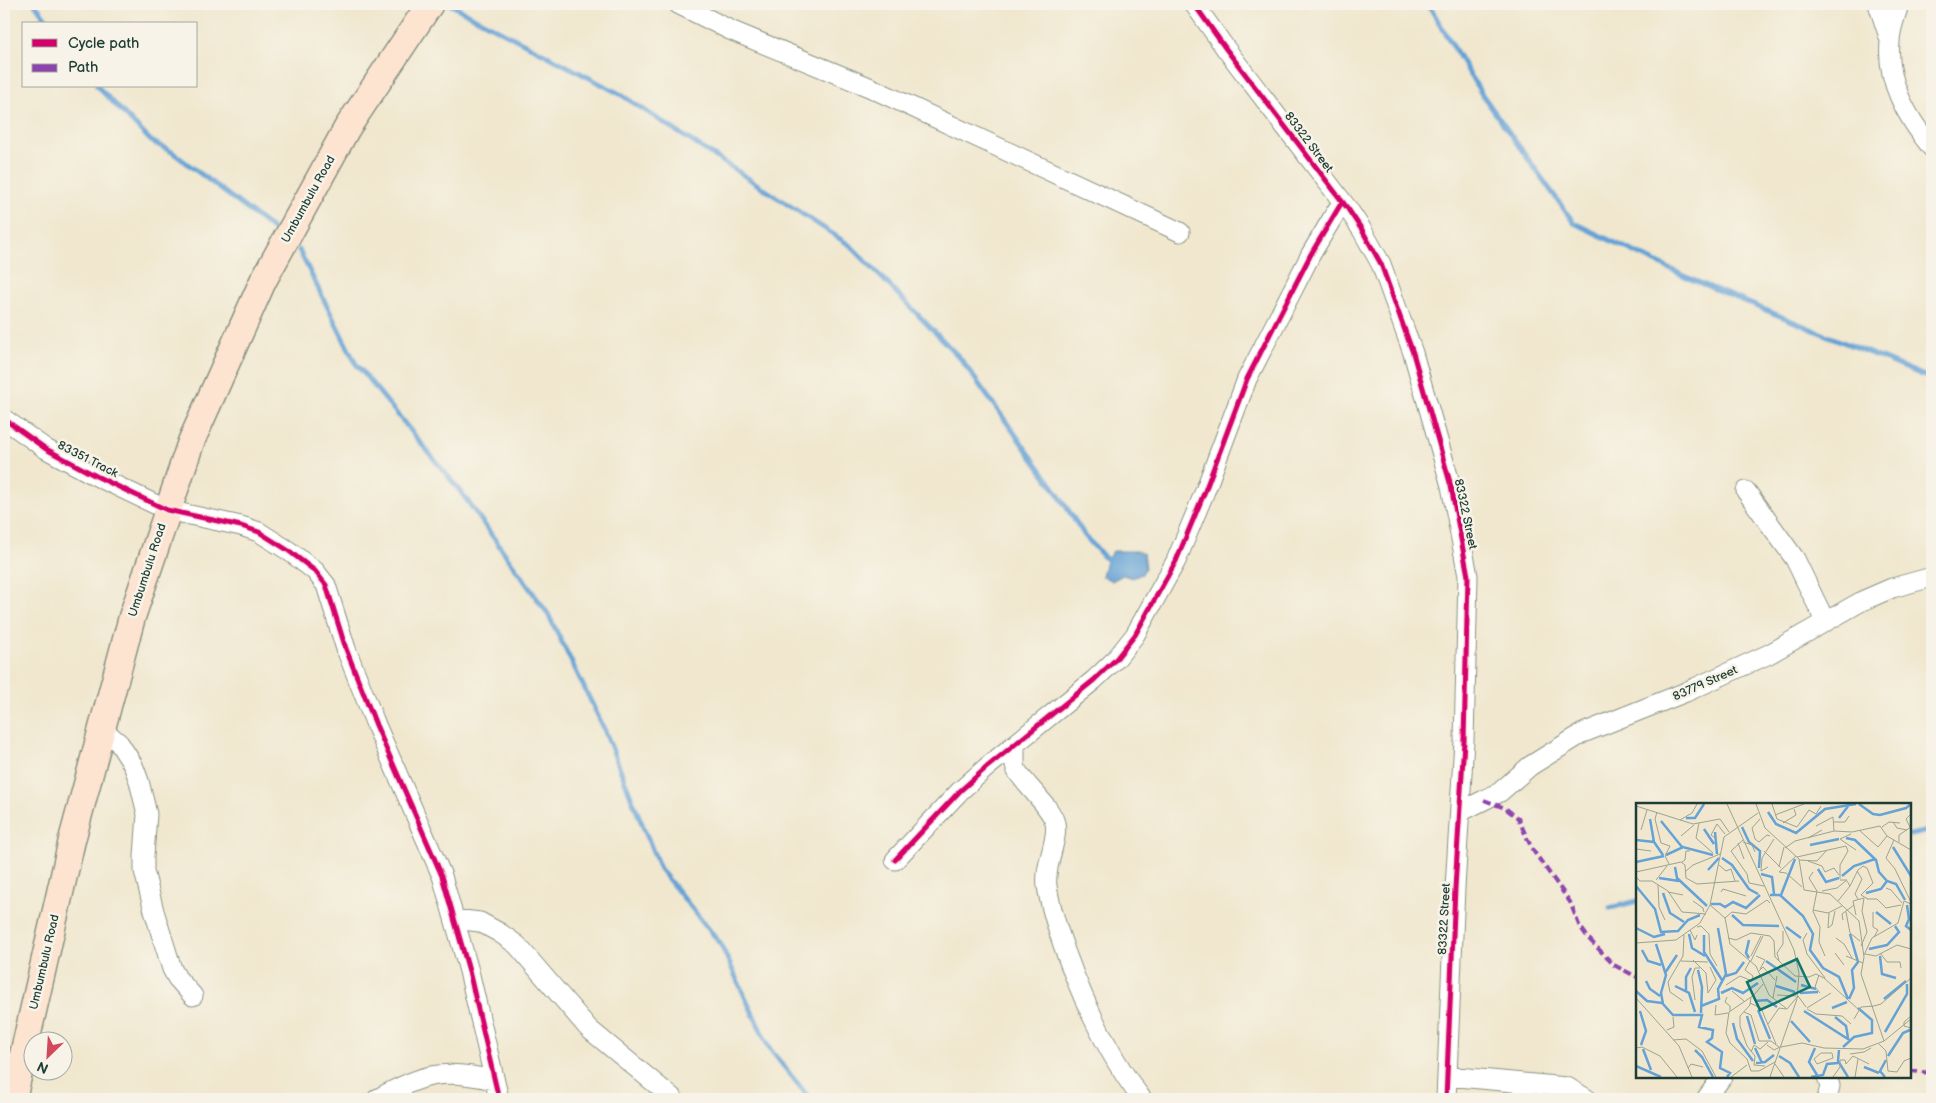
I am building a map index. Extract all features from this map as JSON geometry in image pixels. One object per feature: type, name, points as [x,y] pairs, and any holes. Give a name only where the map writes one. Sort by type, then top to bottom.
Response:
[{"type":"main road","name":"Umbumbulu Road","points":[[13,1099],[72,840],[132,616],[191,442],[263,281],[347,128],[430,4]]},
{"type":"street","points":[[678,4],[730,30],[869,87],[1180,232]]},
{"type":"street","name":"83322 Street","points":[[1194,4],[1342,202],[1362,230],[1381,264],[1414,354],[1451,486],[1468,576],[1467,666],[1446,1099]]},
{"type":"street","points":[[1878,4],[1890,40]]},
{"type":"street","points":[[1899,4],[1890,40],[1890,58],[1898,93],[1919,132],[1932,148]]},
{"type":"street","points":[[895,860],[960,791],[1094,680],[1116,659],[1135,635],[1176,562],[1247,379],[1311,254],[1342,202]]},
{"type":"street","name":"83351 Track","points":[[4,419],[46,449],[96,476],[167,510],[241,526],[259,532],[289,550],[316,571],[326,585],[346,649],[373,717],[442,876],[469,970],[499,1099]]},
{"type":"street","points":[[1746,491],[1794,559],[1825,622]]},
{"type":"street","name":"83779 Street","points":[[1460,812],[1500,792],[1530,766],[1583,733],[1686,692],[1769,654],[1862,602],[1892,588],[1932,577]]},
{"type":"street","points":[[102,729],[118,743],[133,765],[139,781],[147,814],[144,871],[172,969],[177,978],[194,996]]},
{"type":"street","points":[[1015,744],[1015,765],[1017,771],[1047,809],[1056,824],[1046,879],[1053,914],[1063,945],[1078,984],[1117,1064],[1142,1099]]},
{"type":"street","points":[[454,919],[480,922],[517,945],[589,1029],[674,1099]]},
{"type":"street","points":[[378,1099],[401,1086],[439,1074],[472,1075],[494,1080]]},
{"type":"street","points":[[1447,1076],[1567,1087],[1587,1099]]},
{"type":"street","points":[[1706,1099],[1721,1078]]},
{"type":"street","points":[[1827,1078],[1830,1086],[1827,1099]]},
{"type":"water","points":[[1113,551],[1137,551],[1143,553],[1145,568],[1142,574],[1132,578],[1123,575],[1112,581],[1102,576],[1106,563]]},
{"type":"waterway","points":[[35,4],[48,22]]},
{"type":"waterway","points":[[449,4],[620,94],[851,246],[960,358],[1054,488],[1085,536],[1106,559]]},
{"type":"waterway","points":[[1428,4],[1481,93],[1574,223],[1693,280],[1932,379]]},
{"type":"waterway","points":[[99,88],[151,141],[172,152],[278,233]]},
{"type":"waterway","points":[[299,250],[356,364],[461,492],[548,614],[602,724],[660,869],[720,943],[769,1048],[810,1099]]},
{"type":"waterway","points":[[1911,835],[1932,830]]},
{"type":"waterway","points":[[1610,908],[1636,901]]},
{"type":"marked path","points":[[1484,800],[1505,808],[1518,818],[1532,849],[1570,902],[1579,925],[1589,939],[1614,965],[1636,976]]},
{"type":"marked path","points":[[1911,1071],[1932,1073]]},
{"type":"cycle path","points":[[1194,4],[1348,209],[1381,264],[1413,353],[1451,486],[1468,576],[1464,741],[1455,888],[1446,1099]]},
{"type":"cycle path","points":[[895,860],[960,791],[1094,680],[1116,659],[1135,635],[1176,561],[1205,491],[1247,379],[1311,254],[1342,202]]},
{"type":"cycle path","points":[[4,419],[46,449],[96,476],[167,510],[241,526],[259,532],[289,551],[315,571],[326,585],[346,649],[376,725],[442,876],[469,971],[499,1099]]}]
